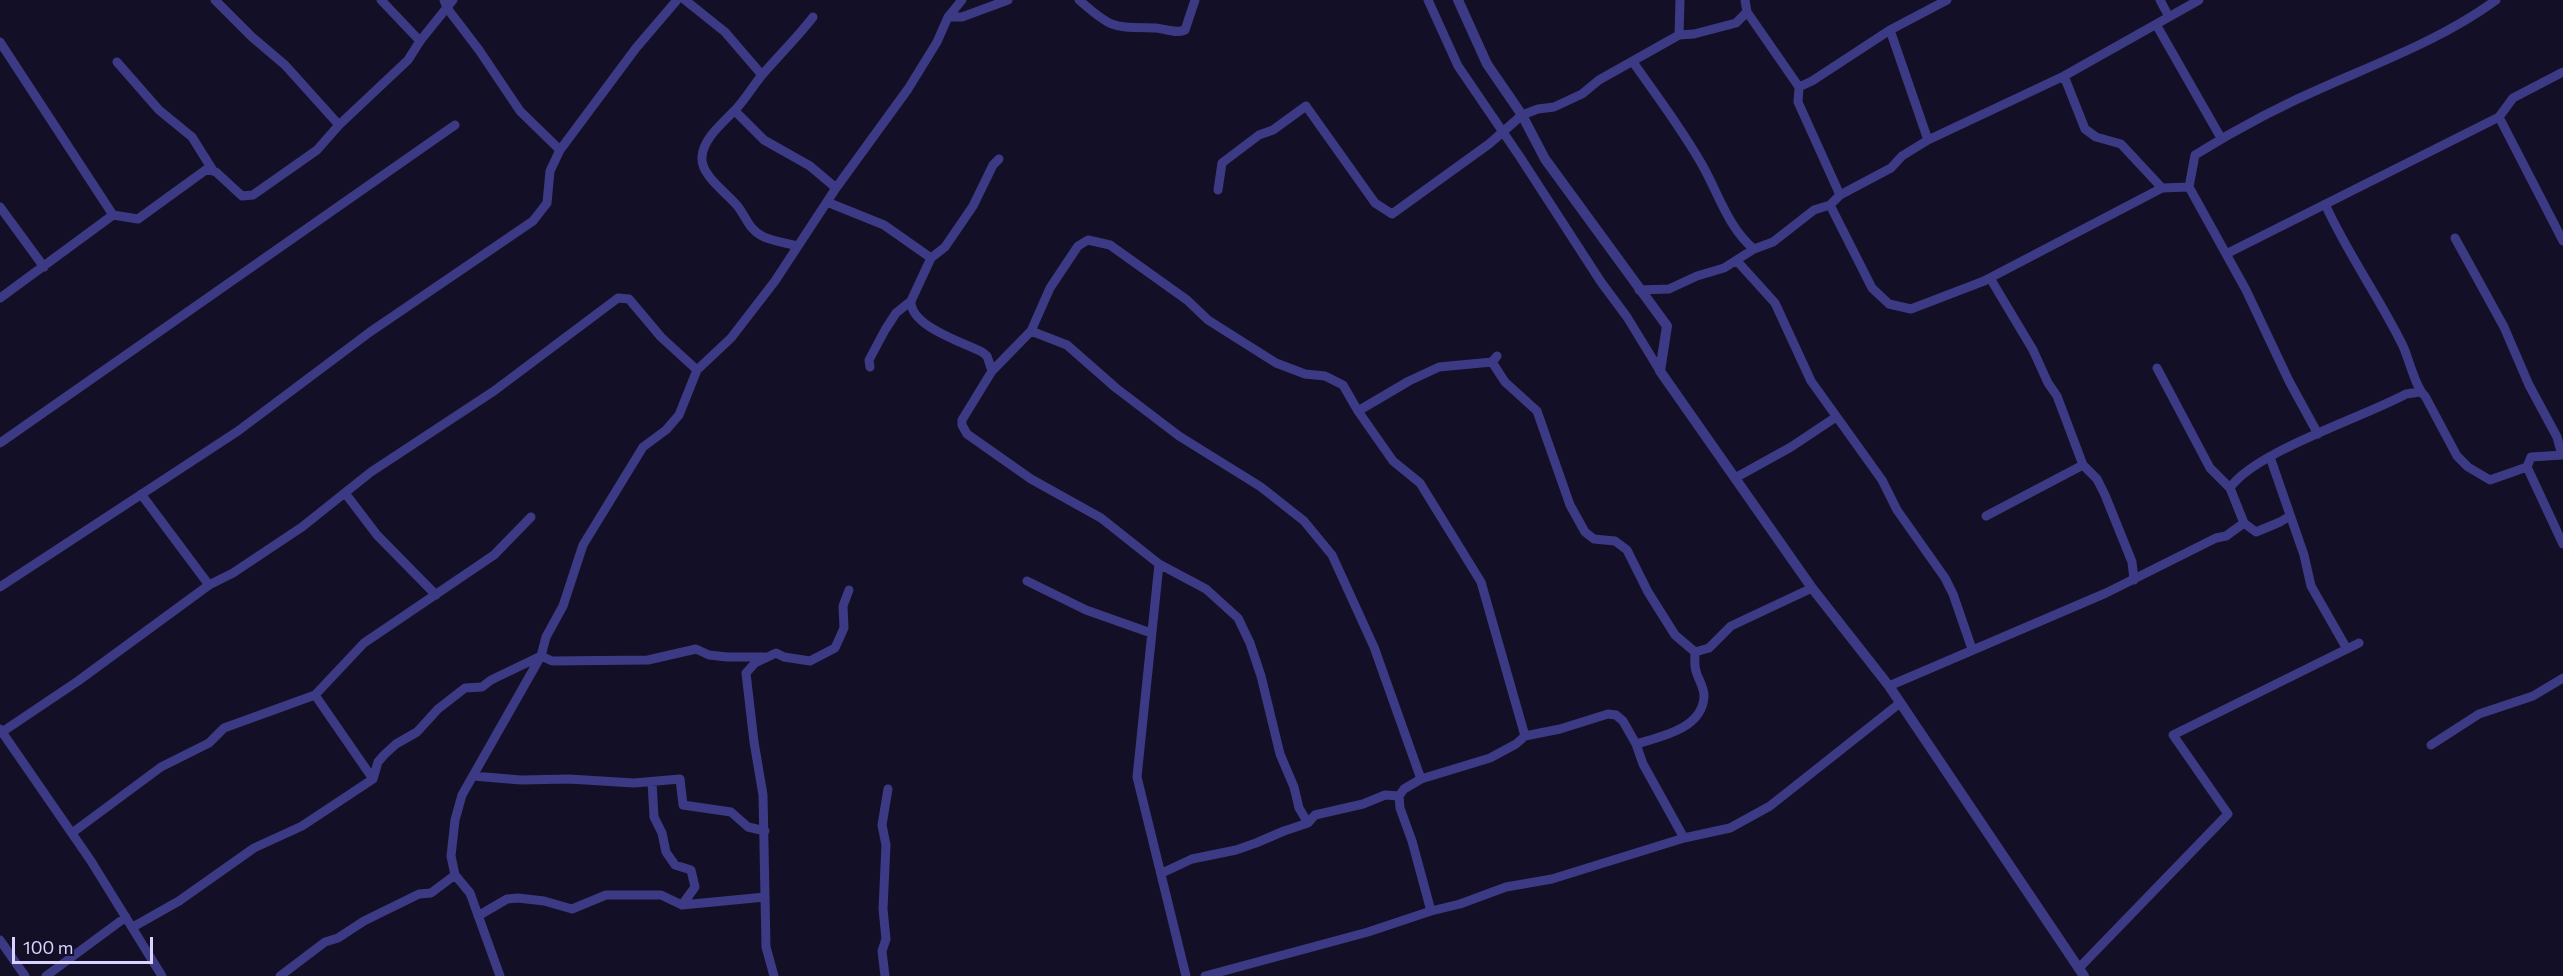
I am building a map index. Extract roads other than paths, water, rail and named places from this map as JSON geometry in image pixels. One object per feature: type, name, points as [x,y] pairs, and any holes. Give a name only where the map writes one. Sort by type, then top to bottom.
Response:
[{"type":"street","points":[[215,0],[252,37],[285,65],[339,125]]},
{"type":"street","points":[[381,0],[420,41]]},
{"type":"street","points":[[0,587],[238,431],[370,332],[533,221],[547,202],[550,171],[560,150],[641,41],[677,0]]},
{"type":"street","points":[[684,0],[725,32],[762,75]]},
{"type":"street","points":[[500,976],[470,893],[455,875],[451,847],[462,795],[541,656],[546,637],[563,606],[583,545],[643,447],[666,430],[679,415],[697,370],[731,338],[775,281],[836,188],[908,89],[938,42],[948,17],[962,0]]},
{"type":"street","points":[[948,17],[962,17],[1008,0]]},
{"type":"street","points":[[1079,0],[1104,21],[1118,28],[1180,32],[1185,30],[1195,0]]},
{"type":"street","points":[[1428,0],[1458,66],[1601,282],[1627,317],[1660,371],[1812,588],[1889,686],[2082,972],[2228,814],[2173,735],[2359,643]]},
{"type":"street","points":[[1458,0],[1487,64],[1522,115],[1545,159],[1600,232],[1638,290],[1667,326],[1660,371]]},
{"type":"street","points":[[1679,35],[1680,0]]},
{"type":"street","points":[[1745,0],[1747,12],[1799,87],[1798,102],[1840,195]]},
{"type":"street","points":[[1799,87],[1812,81],[1890,30],[1947,0]]},
{"type":"street","points":[[2160,0],[2169,16]]},
{"type":"street","points":[[1638,290],[1669,289],[1737,261],[1754,249],[1773,242],[1815,210],[1830,205],[1840,195],[1891,168],[1902,156],[1928,140],[2064,76],[2157,26],[2169,16],[2199,0]]},
{"type":"street","points":[[2318,434],[2289,381],[2246,290],[2189,187],[2195,155],[2221,138],[2330,84],[2403,53],[2496,0]]},
{"type":"street","points":[[117,62],[159,110],[192,137],[212,169],[242,196],[253,195],[317,150],[339,125],[408,60],[448,3],[520,111],[560,150]]},
{"type":"street","points":[[1218,190],[1222,163],[1259,135],[1273,130],[1306,106],[1375,203],[1390,214],[1489,144],[1522,115],[1538,109],[1554,107],[1582,94],[1599,80],[1679,35],[1694,34],[1736,23],[1747,12]]},
{"type":"street","points":[[797,246],[764,237],[752,229],[740,209],[716,185],[702,162],[703,150],[709,138],[753,90],[762,75],[813,17]]},
{"type":"street","points":[[2157,26],[2221,138]]},
{"type":"street","points":[[1890,30],[1928,140]]},
{"type":"street","points":[[0,42],[113,215]]},
{"type":"street","points":[[1633,62],[1676,123],[1731,220],[1754,249]]},
{"type":"street","points":[[2226,254],[2499,117],[2513,98],[2563,72]]},
{"type":"street","points":[[2064,76],[2085,129],[2096,137],[2121,144],[2162,188]]},
{"type":"street","points":[[736,109],[739,117],[764,140],[810,166],[836,188]]},
{"type":"street","points":[[2499,117],[2563,241]]},
{"type":"street","points":[[0,443],[377,177],[455,125]]},
{"type":"street","points":[[992,371],[987,356],[982,352],[917,319],[910,308],[931,258],[945,247],[973,206],[993,165],[999,159]]},
{"type":"street","points":[[0,298],[113,215],[138,219],[207,169],[212,169]]},
{"type":"street","points":[[1830,205],[1872,288],[1888,304],[1911,309],[1990,278],[2162,188],[2189,187]]},
{"type":"street","points":[[827,202],[884,225],[931,258]]},
{"type":"street","points":[[2325,204],[2337,231],[2395,329],[2410,361],[2420,392],[2426,396],[2457,456],[2468,467],[2490,480],[2527,467]]},
{"type":"street","points":[[0,207],[44,267]]},
{"type":"street","points":[[2455,238],[2504,327],[2515,357],[2558,437],[2563,455],[2531,457],[2527,467],[2563,544]]},
{"type":"street","points":[[1308,823],[1299,808],[1294,787],[1280,754],[1261,676],[1250,643],[1238,618],[1206,589],[1159,564],[1101,518],[1031,479],[967,434],[962,425],[962,420],[992,371],[1031,331],[1050,288],[1078,246],[1088,240],[1102,242],[1170,288],[1208,320],[1276,363],[1305,374],[1325,375],[1343,385],[1393,461],[1420,483],[1449,526],[1481,582],[1525,736]]},
{"type":"street","points":[[1737,261],[1775,303],[1810,381],[1882,480],[1897,510],[1945,578],[1972,649]]},
{"type":"street","points":[[1990,278],[2033,350],[2048,383],[2057,396],[2083,465],[2097,479],[2114,512],[2117,528],[2132,562],[2134,580]]},
{"type":"street","points":[[162,976],[72,833],[1,731],[78,681],[209,585],[234,573],[302,528],[371,472],[494,391],[618,298],[629,298],[662,337],[697,370]]},
{"type":"street","points":[[870,366],[869,360],[885,330],[896,313],[911,302]]},
{"type":"street","points":[[1031,331],[1067,345],[1116,388],[1179,436],[1261,487],[1304,521],[1332,555],[1374,647],[1421,779]]},
{"type":"street","points":[[1358,411],[1409,381],[1439,367],[1495,359],[1505,382],[1537,411],[1570,505],[1585,532],[1594,539],[1615,541],[1627,550],[1648,592],[1675,634],[1695,652],[1695,669],[1705,695],[1702,710],[1689,724],[1669,735],[1636,744]]},
{"type":"street","points":[[2157,368],[2210,468],[2230,488],[2244,523],[2256,532],[2290,516]]},
{"type":"street","points":[[2230,488],[2237,478],[2270,457],[2406,394],[2420,392]]},
{"type":"street","points":[[1735,478],[1791,447],[1836,417]]},
{"type":"street","points":[[2270,457],[2304,555],[2311,586],[2347,649]]},
{"type":"street","points":[[1986,516],[2083,465]]},
{"type":"street","points":[[141,494],[209,585]]},
{"type":"street","points":[[345,494],[377,535],[436,595]]},
{"type":"street","points":[[72,833],[161,767],[209,743],[224,728],[315,695],[364,643],[494,555],[531,517]]},
{"type":"street","points":[[1889,686],[2134,580],[2216,538],[2226,536],[2244,523]]},
{"type":"street","points":[[1159,564],[1137,777],[1186,976]]},
{"type":"street","points":[[1027,581],[1086,610],[1151,633]]},
{"type":"street","points":[[1695,652],[1709,648],[1731,627],[1812,588]]},
{"type":"street","points":[[774,976],[766,947],[763,795],[746,673],[765,657],[776,652],[784,657],[810,661],[831,651],[838,643],[844,628],[843,606],[849,590]]},
{"type":"street","points":[[541,656],[552,661],[648,660],[696,649],[708,655],[765,657]]},
{"type":"street","points":[[133,927],[179,901],[254,848],[302,826],[373,779],[378,762],[384,755],[396,744],[417,732],[438,709],[465,688],[482,687],[491,680],[541,656]]},
{"type":"street","points":[[2431,745],[2479,714],[2533,696],[2563,678]]},
{"type":"street","points":[[315,695],[373,779]]},
{"type":"street","points":[[1205,976],[1368,932],[1460,904],[1506,887],[1552,879],[1683,838],[1730,828],[1770,806],[1900,702]]},
{"type":"street","points":[[1431,911],[1412,841],[1400,808],[1399,796],[1404,789],[1421,779],[1490,758],[1516,744],[1525,736],[1560,729],[1602,716],[1616,715],[1623,721],[1636,744],[1643,764],[1683,838]]},
{"type":"street","points":[[473,776],[520,780],[652,782],[680,779],[683,805],[731,812],[748,827],[765,831]]},
{"type":"street","points":[[652,782],[654,817],[663,833],[666,852],[675,865],[691,870],[695,886],[682,905]]},
{"type":"street","points":[[885,976],[882,951],[886,939],[883,909],[886,845],[882,825],[888,789]]},
{"type":"street","points":[[1162,873],[1192,859],[1236,850],[1308,823],[1315,815],[1363,804],[1384,795],[1399,796]]},
{"type":"street","points":[[280,976],[325,942],[338,938],[364,921],[419,894],[431,893],[455,875]]},
{"type":"street","points":[[478,915],[507,899],[518,898],[544,901],[572,909],[606,895],[661,896],[682,905],[765,897]]},
{"type":"street","points":[[46,976],[126,917]]},
{"type":"street","points":[[0,940],[25,976]]}]
